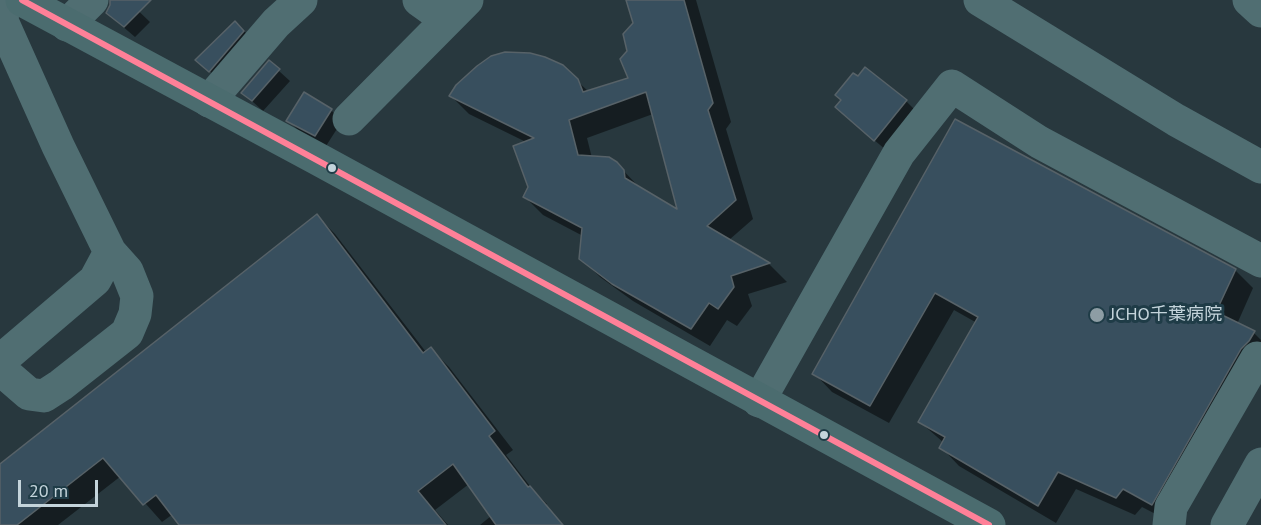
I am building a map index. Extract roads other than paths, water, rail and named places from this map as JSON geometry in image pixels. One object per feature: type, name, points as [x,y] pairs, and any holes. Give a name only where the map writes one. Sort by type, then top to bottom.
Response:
[{"type":"main road","points":[[22,0],[989,525]]},
{"type":"street","points":[[0,369],[29,394],[44,396],[127,333],[135,314],[137,296],[127,271],[110,252],[58,146],[2,21],[4,0]]},
{"type":"street","points":[[67,25],[92,0]]},
{"type":"street","points":[[209,101],[276,23],[301,0]]},
{"type":"street","points":[[349,119],[457,10],[419,0]]},
{"type":"street","points":[[980,0],[1176,120],[1261,167]]},
{"type":"street","points":[[1249,0],[1261,11]]},
{"type":"street","points":[[759,401],[898,153],[952,86],[1039,142],[1261,261]]},
{"type":"street","points":[[0,361],[95,280],[110,252]]},
{"type":"street","points":[[1169,525],[1171,507],[1257,358],[1261,361]]},
{"type":"street","points":[[1227,525],[1260,468]]},
{"type":"place","name":"JCHO千葉病院","points":[[1097,315]]}]
